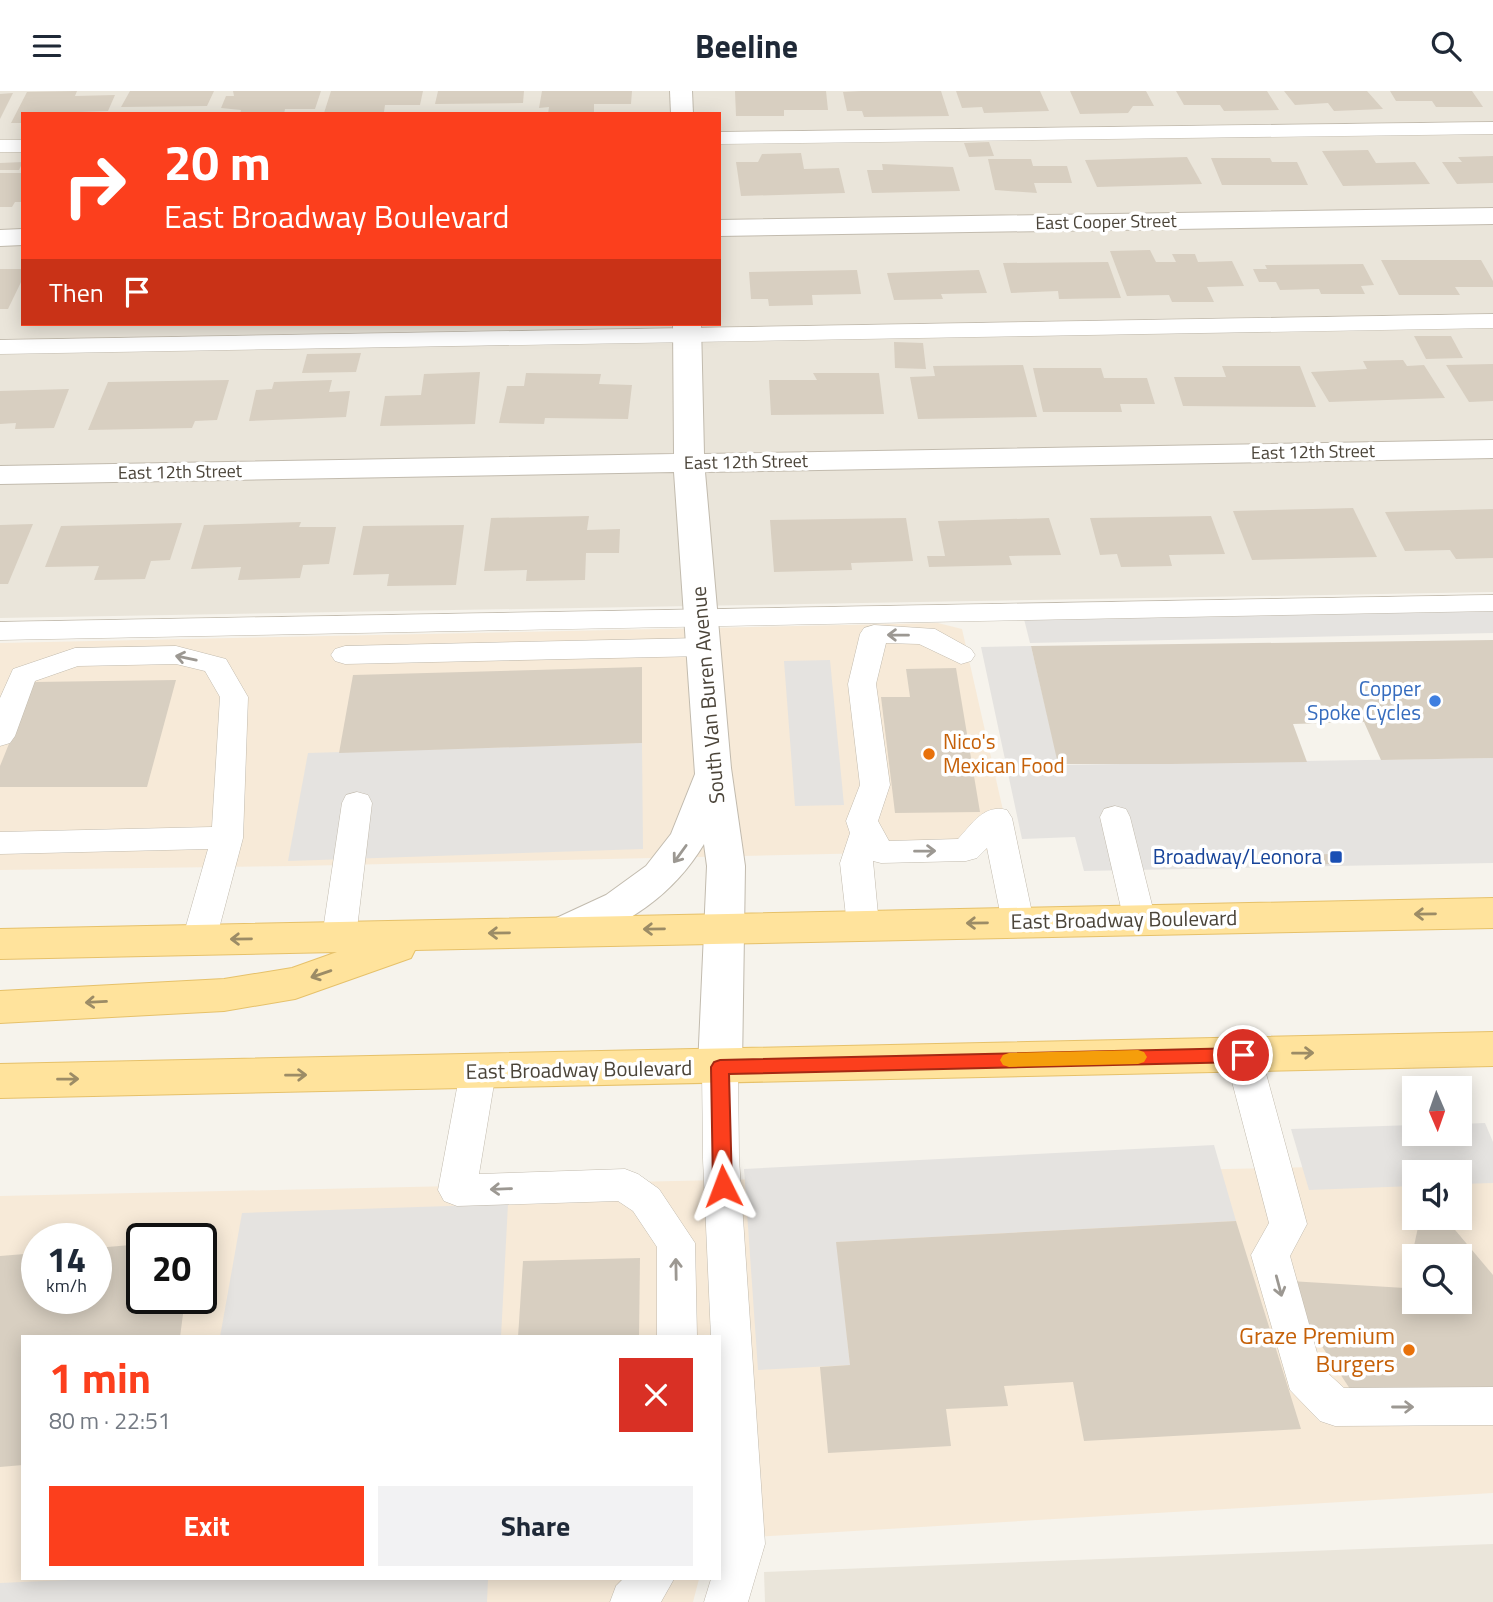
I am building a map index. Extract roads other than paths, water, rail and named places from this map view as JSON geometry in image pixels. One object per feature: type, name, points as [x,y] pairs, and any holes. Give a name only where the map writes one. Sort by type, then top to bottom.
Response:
[{"type":"main road","name":"East Broadway Boulevard","points":[[0,944],[1493,913]]},
{"type":"main road","points":[[0,1007],[224,995],[295,983],[432,935]]},
{"type":"main road","name":"East Broadway Boulevard","points":[[0,1081],[1493,1049]]},
{"type":"street","points":[[681,91],[682,112]]},
{"type":"street","name":"East Cooper Street","points":[[721,228],[1493,216]]},
{"type":"street","points":[[0,237],[21,237]]},
{"type":"street","name":"South Van Buren Avenue","points":[[687,329],[689,463],[713,768],[726,866],[720,1067]]},
{"type":"street","name":"East 12th Street","points":[[0,475],[1493,449]]},
{"type":"street","points":[[566,932],[601,917],[641,894],[670,868],[684,851],[701,816],[713,768]]},
{"type":"lane","points":[[721,138],[1493,128]]},
{"type":"lane","points":[[0,146],[21,146]]},
{"type":"lane","points":[[0,347],[687,329],[1493,321]]},
{"type":"lane","points":[[345,655],[702,632],[1493,603]]},
{"type":"lane","points":[[0,631],[702,632]]},
{"type":"lane","points":[[961,655],[925,635],[873,634],[862,684],[875,785],[862,821],[866,833],[881,852],[966,850],[996,818],[1018,922]]},
{"type":"lane","points":[[0,736],[23,675],[75,657],[176,655],[216,665],[234,697],[227,838],[199,940]]},
{"type":"lane","points":[[339,937],[357,803]]},
{"type":"lane","points":[[1115,817],[1140,921]]},
{"type":"lane","points":[[863,925],[856,863],[866,833]]},
{"type":"lane","points":[[0,843],[227,838]]},
{"type":"lane","points":[[1243,1055],[1288,1224],[1270,1255],[1304,1377],[1335,1407],[1493,1406]]},
{"type":"lane","points":[[720,1067],[721,1159],[743,1543],[726,1602]]},
{"type":"lane","points":[[478,1072],[457,1190],[625,1185],[636,1192],[646,1199],[676,1243],[677,1335]]},
{"type":"lane","points":[[632,1602],[651,1580]]},
{"type":"place","name":"Copper Spoke Cycles","points":[[1435,701]]},
{"type":"place","name":"Nico's Mexican Food","points":[[929,754]]},
{"type":"place","name":"Broadway/Leonora","points":[[1336,857]]},
{"type":"place","name":"Graze Premium Burgers","points":[[1409,1350]]}]
